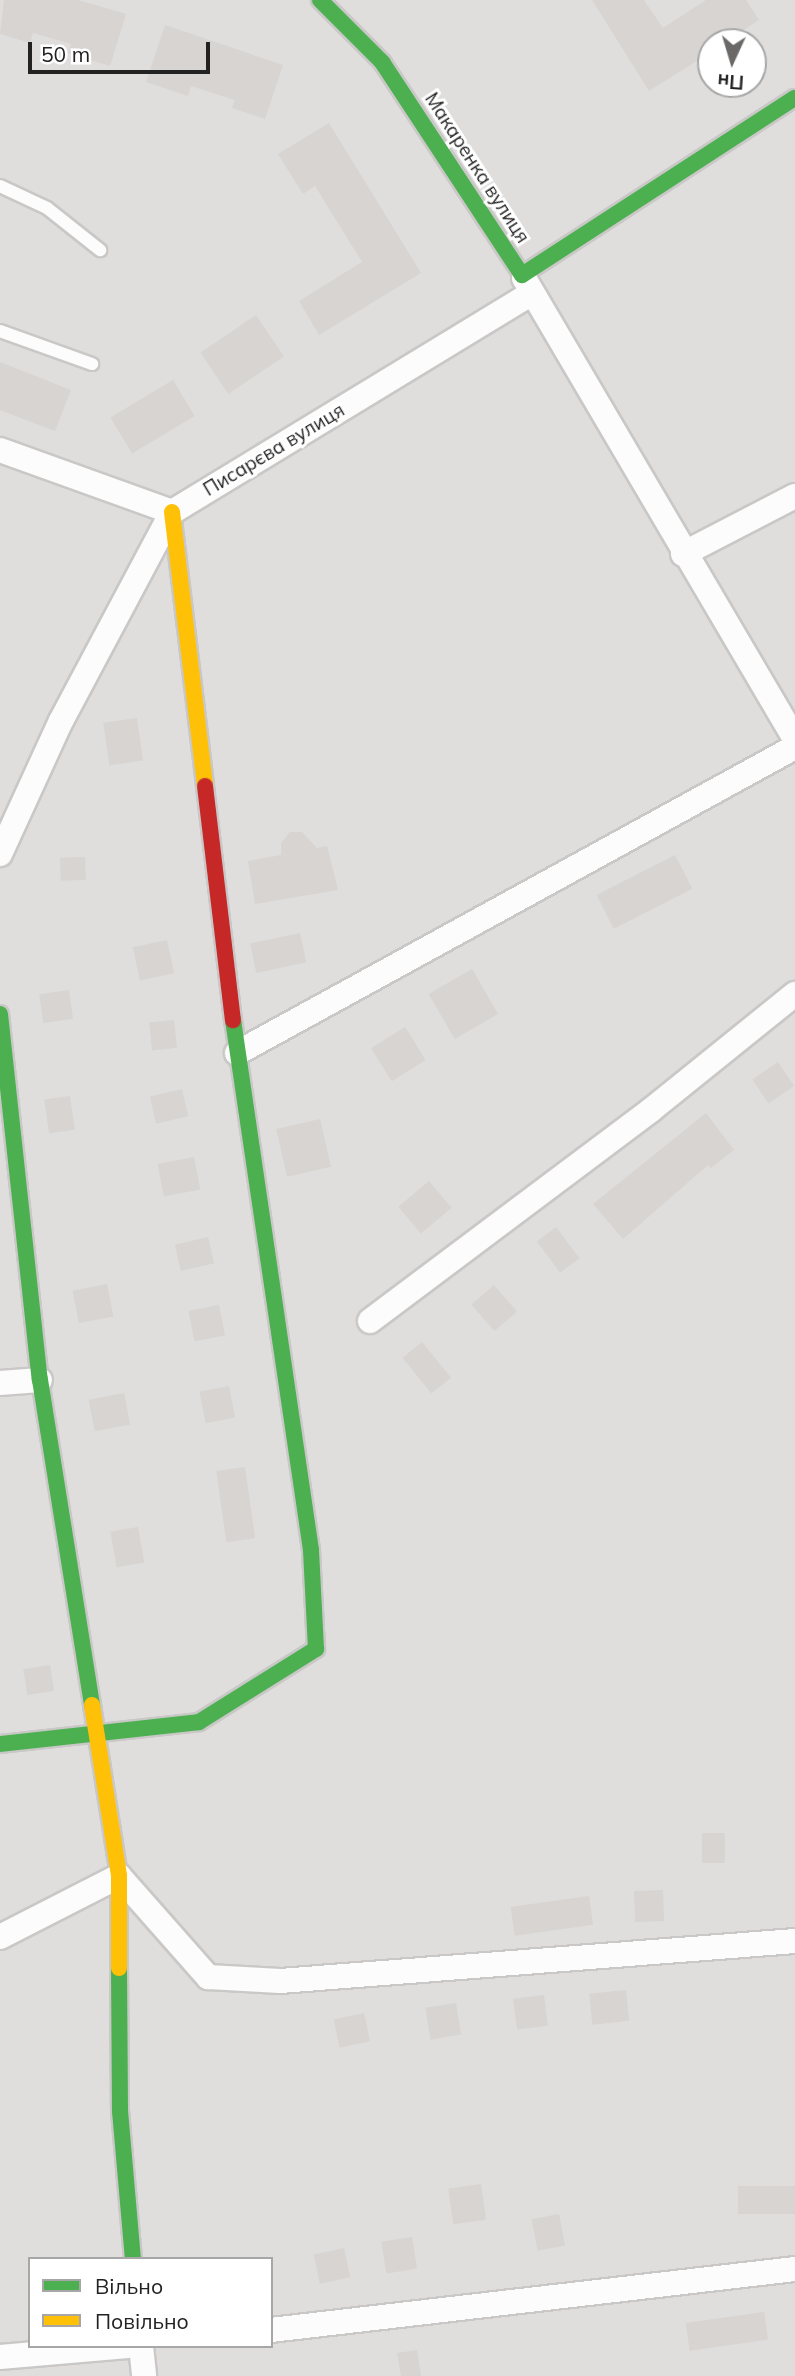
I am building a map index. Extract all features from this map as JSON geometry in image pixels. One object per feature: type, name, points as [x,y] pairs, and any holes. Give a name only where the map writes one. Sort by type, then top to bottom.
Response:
[{"type":"street","name":"Макаренка вулиця","points":[[324,1],[382,62],[527,284],[795,98]]},
{"type":"street","name":"Писарєва вулиця","points":[[172,512],[527,284]]},
{"type":"street","points":[[527,284],[683,554],[795,740]]},
{"type":"street","points":[[0,450],[172,512]]},
{"type":"street","points":[[683,554],[795,496]]},
{"type":"street","points":[[0,854],[61,721],[172,512]]},
{"type":"street","points":[[0,1744],[199,1723],[316,1648],[311,1550],[237,1053],[172,512]]},
{"type":"street","points":[[237,1053],[795,747]]},
{"type":"street","points":[[370,1321],[651,1110],[795,994]]},
{"type":"street","points":[[0,1014],[2,1062],[40,1380],[93,1736],[119,1876],[120,2111],[133,2257]]},
{"type":"street","points":[[0,1383],[40,1380]]},
{"type":"street","points":[[0,1937],[119,1876]]},
{"type":"street","points":[[119,1876],[208,1977],[279,1981],[795,1941]]},
{"type":"street","points":[[273,2330],[795,2269]]},
{"type":"street","points":[[0,2357],[105,2348]]},
{"type":"street","points":[[141,2348],[144,2376]]},
{"type":"lane","points":[[0,186],[47,208],[100,250]]},
{"type":"lane","points":[[0,331],[92,365]]},
{"type":"shaded area","points":[[0,0],[795,0],[795,2376],[0,2376]]},
{"type":"building","points":[[4,0],[78,0],[126,14],[110,66],[68,53],[71,44],[33,33],[30,43],[0,34]]},
{"type":"building","points":[[592,0],[644,0],[663,28],[706,0],[746,0],[759,20],[747,28],[697,28],[697,61],[649,91]]},
{"type":"building","points":[[165,25],[283,65],[265,119],[232,108],[235,100],[191,86],[188,96],[146,82]]},
{"type":"building","points":[[329,123],[421,273],[319,335],[299,301],[362,262],[315,186],[303,194],[278,154]]},
{"type":"building","points":[[256,315],[284,356],[228,394],[200,352]]},
{"type":"building","points":[[0,362],[71,390],[55,431],[0,410]]},
{"type":"building","points":[[173,380],[195,416],[132,454],[110,418]]},
{"type":"building","points":[[137,718],[143,761],[109,765],[103,723]]},
{"type":"building","points":[[290,832],[302,832],[317,848],[327,846],[338,890],[255,904],[248,861],[281,855],[281,843]]},
{"type":"building","points":[[675,855],[692,889],[614,929],[597,895]]},
{"type":"building","points":[[85,857],[86,880],[61,881],[60,858]]},
{"type":"building","points":[[300,933],[306,962],[256,973],[250,944]]},
{"type":"building","points":[[167,940],[174,973],[140,981],[133,947]]},
{"type":"building","points":[[472,969],[498,1014],[455,1039],[429,994]]},
{"type":"building","points":[[69,990],[73,1019],[43,1023],[39,994]]},
{"type":"building","points":[[174,1020],[177,1048],[152,1050],[149,1023]]},
{"type":"building","points":[[405,1027],[426,1060],[392,1081],[371,1048]]},
{"type":"building","points":[[778,1062],[794,1086],[769,1103],[752,1079]]},
{"type":"building","points":[[182,1089],[188,1116],[156,1124],[150,1096]]},
{"type":"building","points":[[70,1096],[75,1130],[49,1133],[44,1100]]},
{"type":"building","points":[[706,1113],[734,1150],[711,1168],[708,1165],[623,1239],[593,1204]]},
{"type":"building","points":[[320,1119],[331,1167],[287,1177],[276,1129]]},
{"type":"building","points":[[194,1157],[200,1189],[164,1196],[158,1164]]},
{"type":"building","points":[[429,1181],[451,1208],[421,1234],[398,1207]]},
{"type":"building","points":[[556,1227],[579,1258],[560,1273],[537,1241]]},
{"type":"building","points":[[208,1237],[214,1263],[181,1271],[175,1245]]},
{"type":"building","points":[[107,1284],[113,1316],[79,1323],[73,1291]]},
{"type":"building","points":[[494,1285],[517,1311],[494,1331],[471,1305]]},
{"type":"building","points":[[219,1305],[225,1335],[194,1341],[189,1311]]},
{"type":"building","points":[[422,1342],[451,1378],[432,1393],[403,1358]]},
{"type":"building","points":[[229,1386],[235,1417],[206,1423],[200,1392]]},
{"type":"building","points":[[124,1393],[130,1424],[95,1431],[89,1400]]},
{"type":"building","points":[[245,1467],[255,1538],[226,1542],[216,1471]]},
{"type":"building","points":[[138,1527],[144,1562],[117,1567],[110,1532]]},
{"type":"building","points":[[50,1665],[54,1691],[27,1695],[23,1669]]},
{"type":"building","points":[[702,1833],[725,1833],[725,1863],[702,1863]]},
{"type":"building","points":[[663,1890],[664,1921],[635,1922],[634,1891]]},
{"type":"building","points":[[589,1896],[593,1925],[515,1936],[511,1907]]},
{"type":"building","points":[[626,1990],[629,2021],[592,2025],[589,1994]]},
{"type":"building","points":[[544,1995],[548,2026],[517,2030],[513,1999]]},
{"type":"building","points":[[456,2003],[461,2035],[430,2039],[425,2008]]},
{"type":"building","points":[[364,2013],[370,2041],[340,2048],[334,2019]]},
{"type":"building","points":[[481,2184],[486,2220],[453,2224],[448,2189]]},
{"type":"building","points":[[738,2186],[795,2186],[795,2214],[738,2214]]},
{"type":"building","points":[[559,2214],[565,2245],[538,2251],[532,2219]]},
{"type":"building","points":[[412,2237],[417,2269],[386,2273],[381,2242]]},
{"type":"building","points":[[344,2248],[350,2277],[320,2284],[314,2254]]},
{"type":"building","points":[[764,2312],[768,2340],[690,2351],[686,2323]]},
{"type":"building","points":[[417,2350],[421,2376],[401,2376],[397,2353]]},
{"type":"traffic: fast","points":[[320,0],[382,62],[522,275],[795,98]]},
{"type":"traffic: fast","points":[[0,1014],[40,1380],[92,1705]]},
{"type":"traffic: fast","points":[[0,1744],[199,1722],[316,1649],[311,1550],[233,1020]]},
{"type":"traffic: fast","points":[[119,1968],[120,2111],[133,2257]]},
{"type":"traffic: slow","points":[[172,512],[205,786]]},
{"type":"traffic: slow","points":[[92,1705],[119,1876],[119,1968]]},
{"type":"traffic: jam","points":[[205,786],[233,1020]]}]
